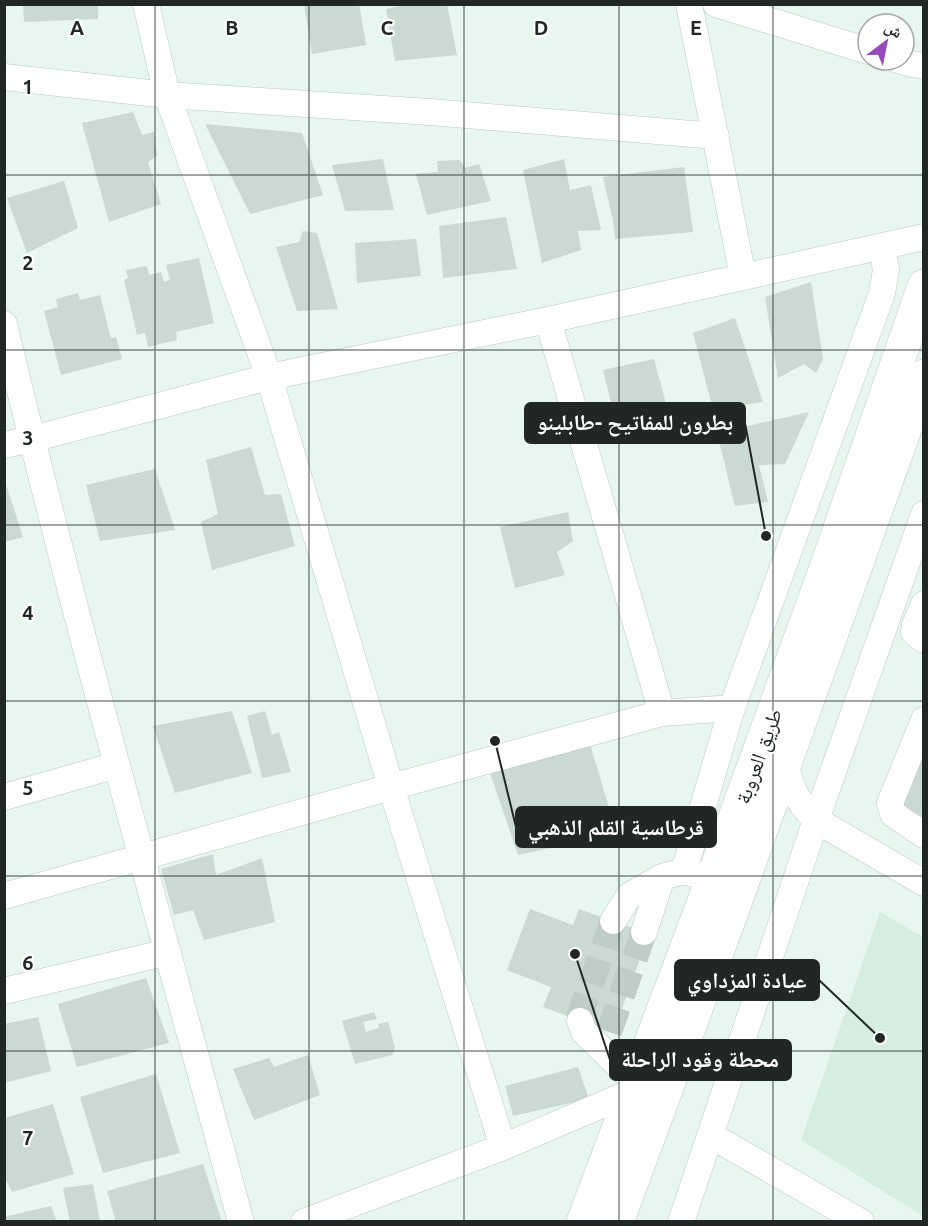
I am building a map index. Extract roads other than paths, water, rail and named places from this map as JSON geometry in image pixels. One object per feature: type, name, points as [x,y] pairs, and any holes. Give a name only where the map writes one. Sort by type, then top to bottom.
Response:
[{"type":"highway","name":"طريق العروبة","points":[[583,1221],[633,1087],[686,876],[826,568],[924,286]]},
{"type":"highway","name":"طريق العروبة","points":[[617,1221],[718,950],[924,376]]},
{"type":"street","points":[[146,4],[166,95],[269,377],[391,787],[503,1147]]},
{"type":"street","points":[[689,4],[743,277]]},
{"type":"street","points":[[716,4],[856,47]]},
{"type":"street","points":[[4,77],[166,95],[430,112],[716,136]]},
{"type":"street","points":[[4,445],[269,377],[548,320],[924,237]]},
{"type":"street","points":[[644,933],[686,876],[732,708],[882,293],[886,270],[882,246]]},
{"type":"street","points":[[548,320],[662,714]]},
{"type":"street","points":[[4,324],[117,765],[241,1221]]},
{"type":"street","points":[[681,1221],[816,820],[915,568],[924,514]]},
{"type":"street","points":[[924,604],[914,632],[924,640]]},
{"type":"street","points":[[4,896],[391,787],[662,714],[732,708]]},
{"type":"street","points":[[924,720],[890,803],[893,814],[924,835]]},
{"type":"street","points":[[786,760],[789,782],[797,798],[816,820],[924,883]]},
{"type":"street","points":[[4,797],[117,765]]},
{"type":"street","points":[[613,921],[629,896],[686,876]]},
{"type":"street","points":[[4,991],[168,952]]},
{"type":"street","points":[[304,1221],[503,1147],[633,1087],[606,1041],[585,1032],[580,1021]]},
{"type":"street","points":[[710,1135],[861,1221]]},
{"type":"tunnel","points":[[580,1021],[580,1015],[613,921]]},
{"type":"tunnel","points":[[609,1032],[644,932]]},
{"type":"place","name":"بطرون للمفاتيح -طابلينو","points":[[766,536]]},
{"type":"place","name":"قرطاسية القلم الذهبي","points":[[495,741]]},
{"type":"place","name":"محطة وقود الراحلة","points":[[575,954]]},
{"type":"place","name":"عيادة المزداوي","points":[[880,1038]]}]
